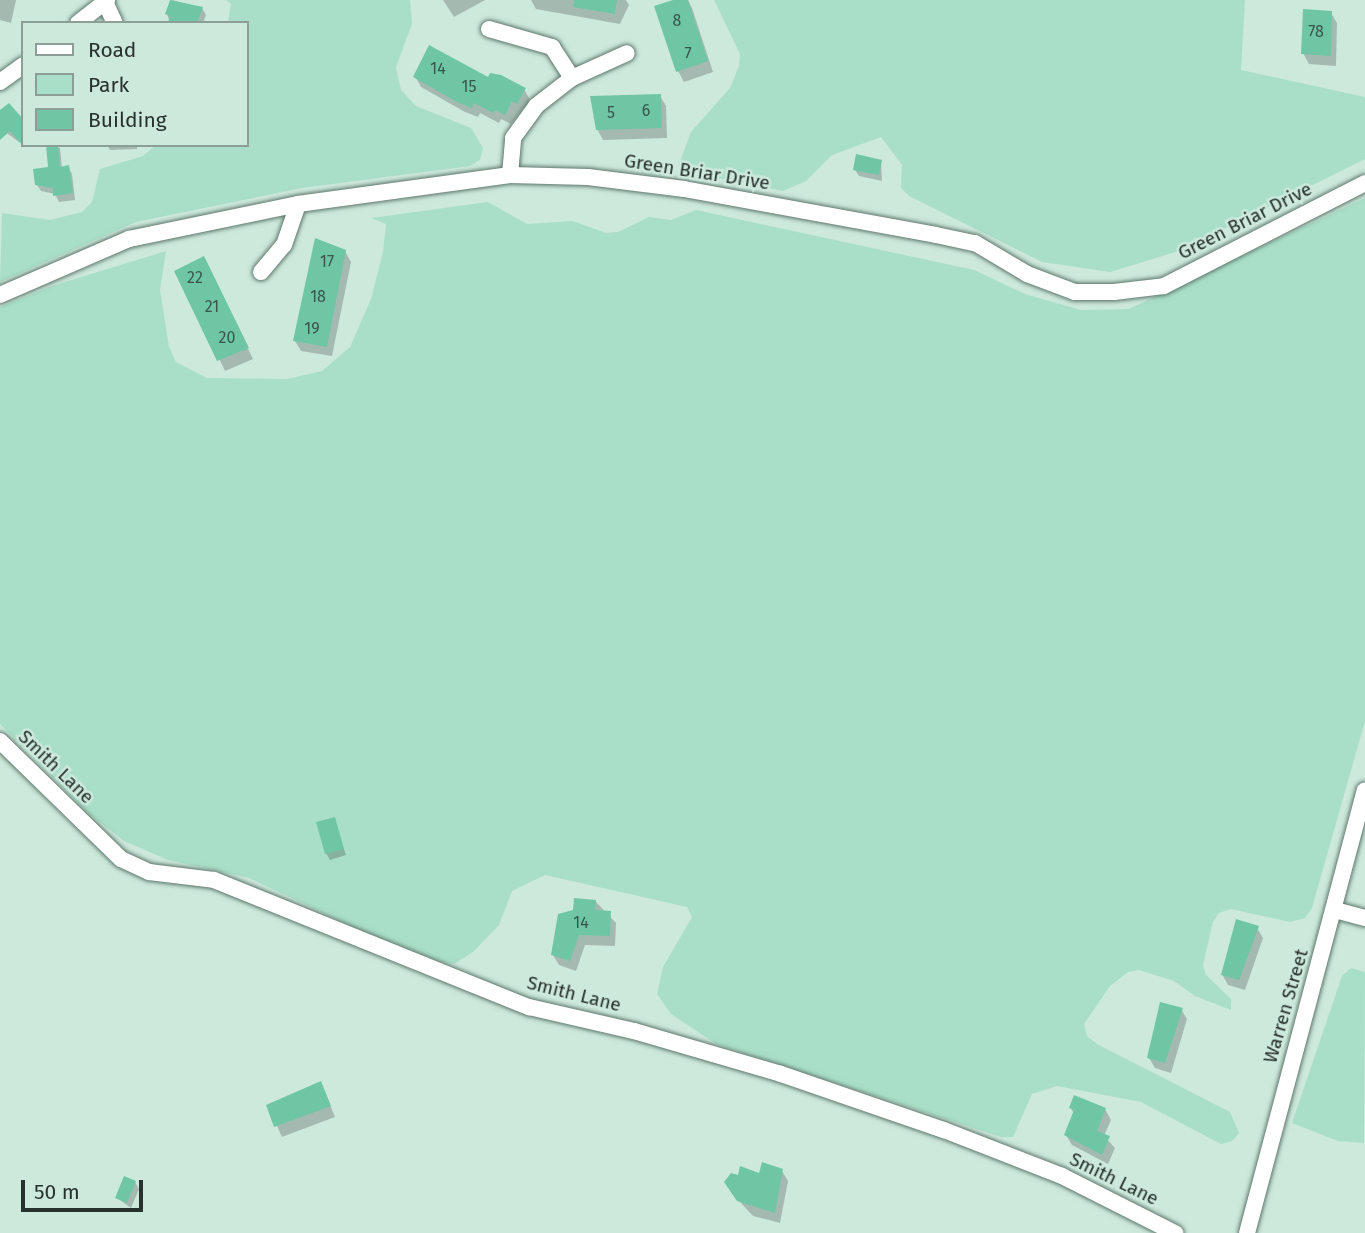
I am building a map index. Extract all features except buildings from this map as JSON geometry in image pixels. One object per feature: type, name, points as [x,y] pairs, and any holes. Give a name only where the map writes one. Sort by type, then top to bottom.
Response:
[{"type":"street","points":[[81,21],[106,1],[114,21]]},
{"type":"street","points":[[489,29],[552,47],[572,78]]},
{"type":"street","points":[[510,175],[513,138],[536,106],[572,78],[626,53]]},
{"type":"street","points":[[0,82],[21,66]]},
{"type":"street","name":"Green Briar Drive","points":[[0,295],[130,239],[298,204],[510,175],[588,177],[684,189],[975,243],[1027,274],[1075,292],[1164,286],[1365,183]]},
{"type":"street","points":[[261,272],[284,245],[298,204]]},
{"type":"street","name":"Smith Lane","points":[[0,741],[121,859],[149,872],[214,880],[530,1007],[634,1031],[768,1070],[944,1130],[1062,1176],[1175,1233]]},
{"type":"street","name":"Warren Street","points":[[1247,1233],[1262,1166],[1335,910],[1365,790]]},
{"type":"street","points":[[1335,910],[1365,918]]},
{"type":"green space","points":[[226,0],[410,0],[412,24],[396,67],[401,90],[416,106],[471,128],[483,148],[480,160],[470,166],[302,188],[136,222],[0,282],[2,213],[50,220],[82,212],[92,202],[100,169],[143,156],[154,147],[248,147],[248,21],[228,21],[231,4]]},
{"type":"green space","points":[[714,0],[1245,0],[1241,70],[1365,97],[1365,159],[1179,251],[1110,272],[1042,262],[909,196],[901,188],[902,165],[881,137],[832,155],[806,181],[783,191],[713,177],[679,164],[691,132],[730,88],[739,66],[740,54]]},
{"type":"green space","points":[[1365,198],[1365,721],[1312,908],[1305,918],[1290,922],[1231,909],[1219,913],[1213,922],[1203,965],[1206,975],[1231,999],[1231,1010],[1195,996],[1174,981],[1139,970],[1128,972],[1110,986],[1084,1024],[1087,1036],[1097,1044],[1230,1112],[1239,1133],[1232,1141],[1221,1144],[1141,1102],[1057,1086],[1032,1094],[1013,1137],[1001,1137],[716,1044],[671,1014],[657,994],[663,967],[692,917],[687,907],[545,875],[512,891],[499,925],[473,952],[454,964],[441,962],[368,934],[249,878],[168,860],[124,841],[88,813],[0,724],[0,307],[52,286],[166,251],[160,290],[169,347],[176,362],[207,378],[287,379],[322,371],[350,347],[371,299],[383,252],[386,224],[371,218],[488,202],[527,224],[573,221],[606,233],[618,232],[649,217],[671,220],[696,210],[974,270],[1025,294],[1081,310],[1129,309]]},
{"type":"green space","points":[[1351,968],[1365,972],[1364,1143],[1338,1141],[1292,1123],[1342,976]]}]
